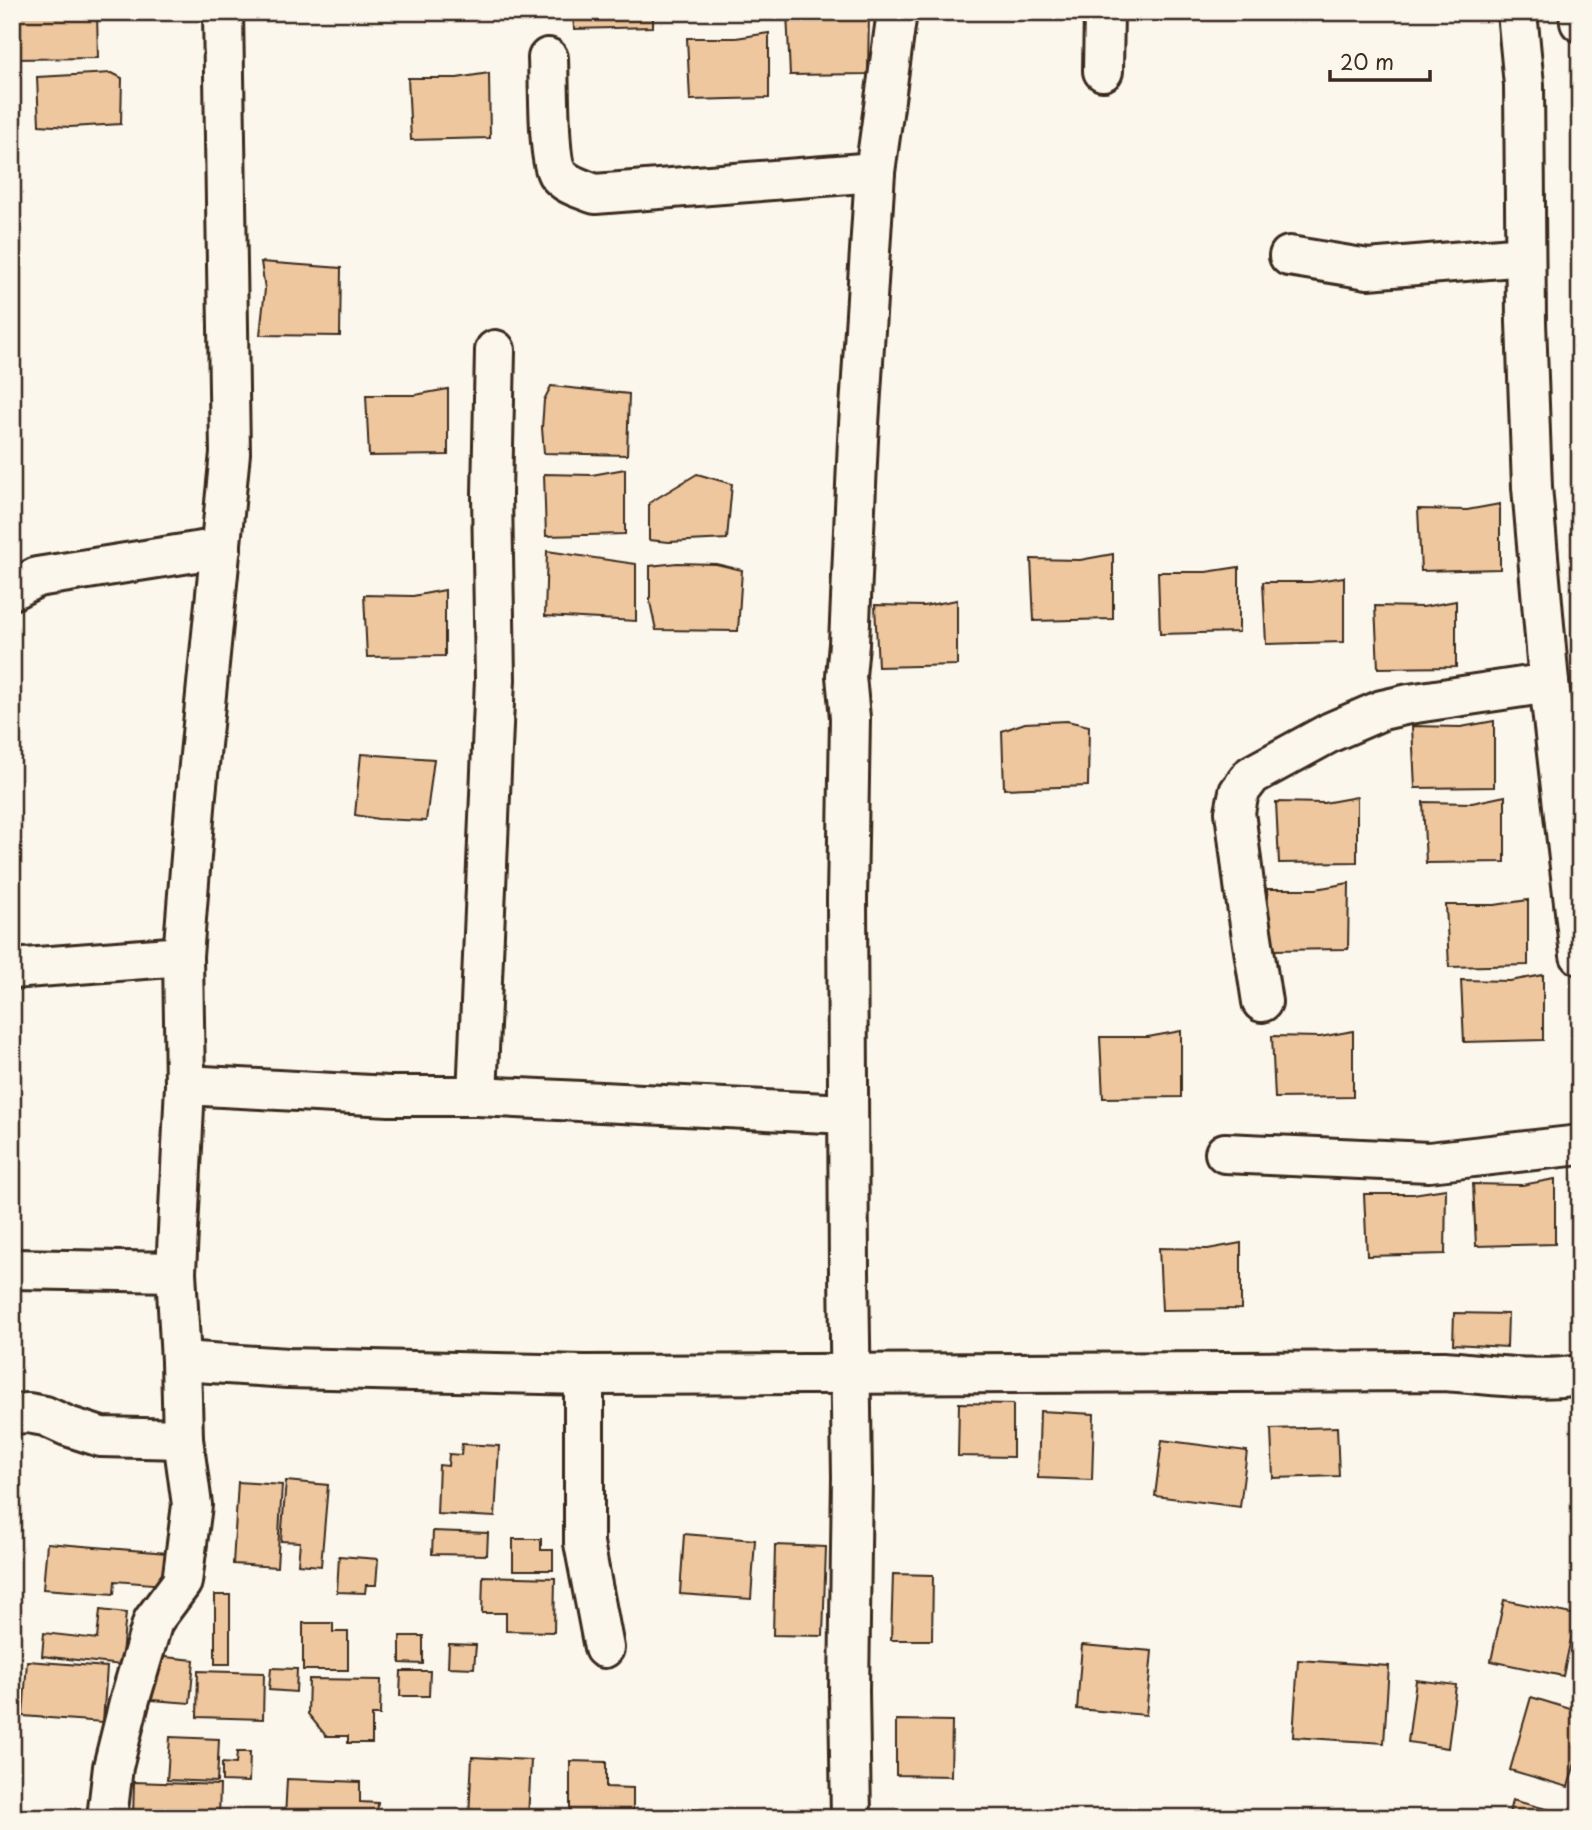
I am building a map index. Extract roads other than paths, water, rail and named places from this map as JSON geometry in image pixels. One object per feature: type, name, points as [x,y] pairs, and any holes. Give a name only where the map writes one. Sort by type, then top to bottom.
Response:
[{"type":"street","points":[[107,1818],[113,1767],[153,1621],[182,1582],[192,1505],[183,1439],[176,1272],[186,1085],[183,956],[197,781],[230,453],[223,12]]},
{"type":"street","points":[[851,1818],[849,1691],[852,1477],[847,899],[850,718],[846,676],[875,172],[897,12]]},
{"type":"street","points":[[1103,71],[1104,12]]},
{"type":"street","points":[[1517,12],[1524,85],[1525,256],[1532,487],[1549,683],[1580,955]]},
{"type":"street","points":[[1579,12],[1580,22]]},
{"type":"street","points":[[548,58],[552,157],[557,174],[569,184],[596,194],[875,172]]},
{"type":"street","points":[[1289,256],[1368,269],[1525,256]]},
{"type":"street","points":[[477,1096],[495,679],[492,494],[495,350]]},
{"type":"street","points":[[12,590],[37,577],[221,548]]},
{"type":"street","points":[[1262,1002],[1235,812],[1239,792],[1252,775],[1331,732],[1382,710],[1549,683]]},
{"type":"street","points":[[12,969],[183,956]]},
{"type":"street","points":[[186,1085],[389,1096],[477,1096],[848,1114]]},
{"type":"street","points":[[1225,1153],[1429,1162],[1580,1145]]},
{"type":"street","points":[[12,1269],[176,1272]]},
{"type":"street","points":[[181,1360],[288,1368],[584,1375],[1444,1371],[1516,1377],[1560,1378],[1580,1375]]},
{"type":"street","points":[[584,1375],[584,1543],[604,1648]]},
{"type":"street","points":[[12,1415],[28,1413],[45,1416],[101,1437],[183,1439]]}]
